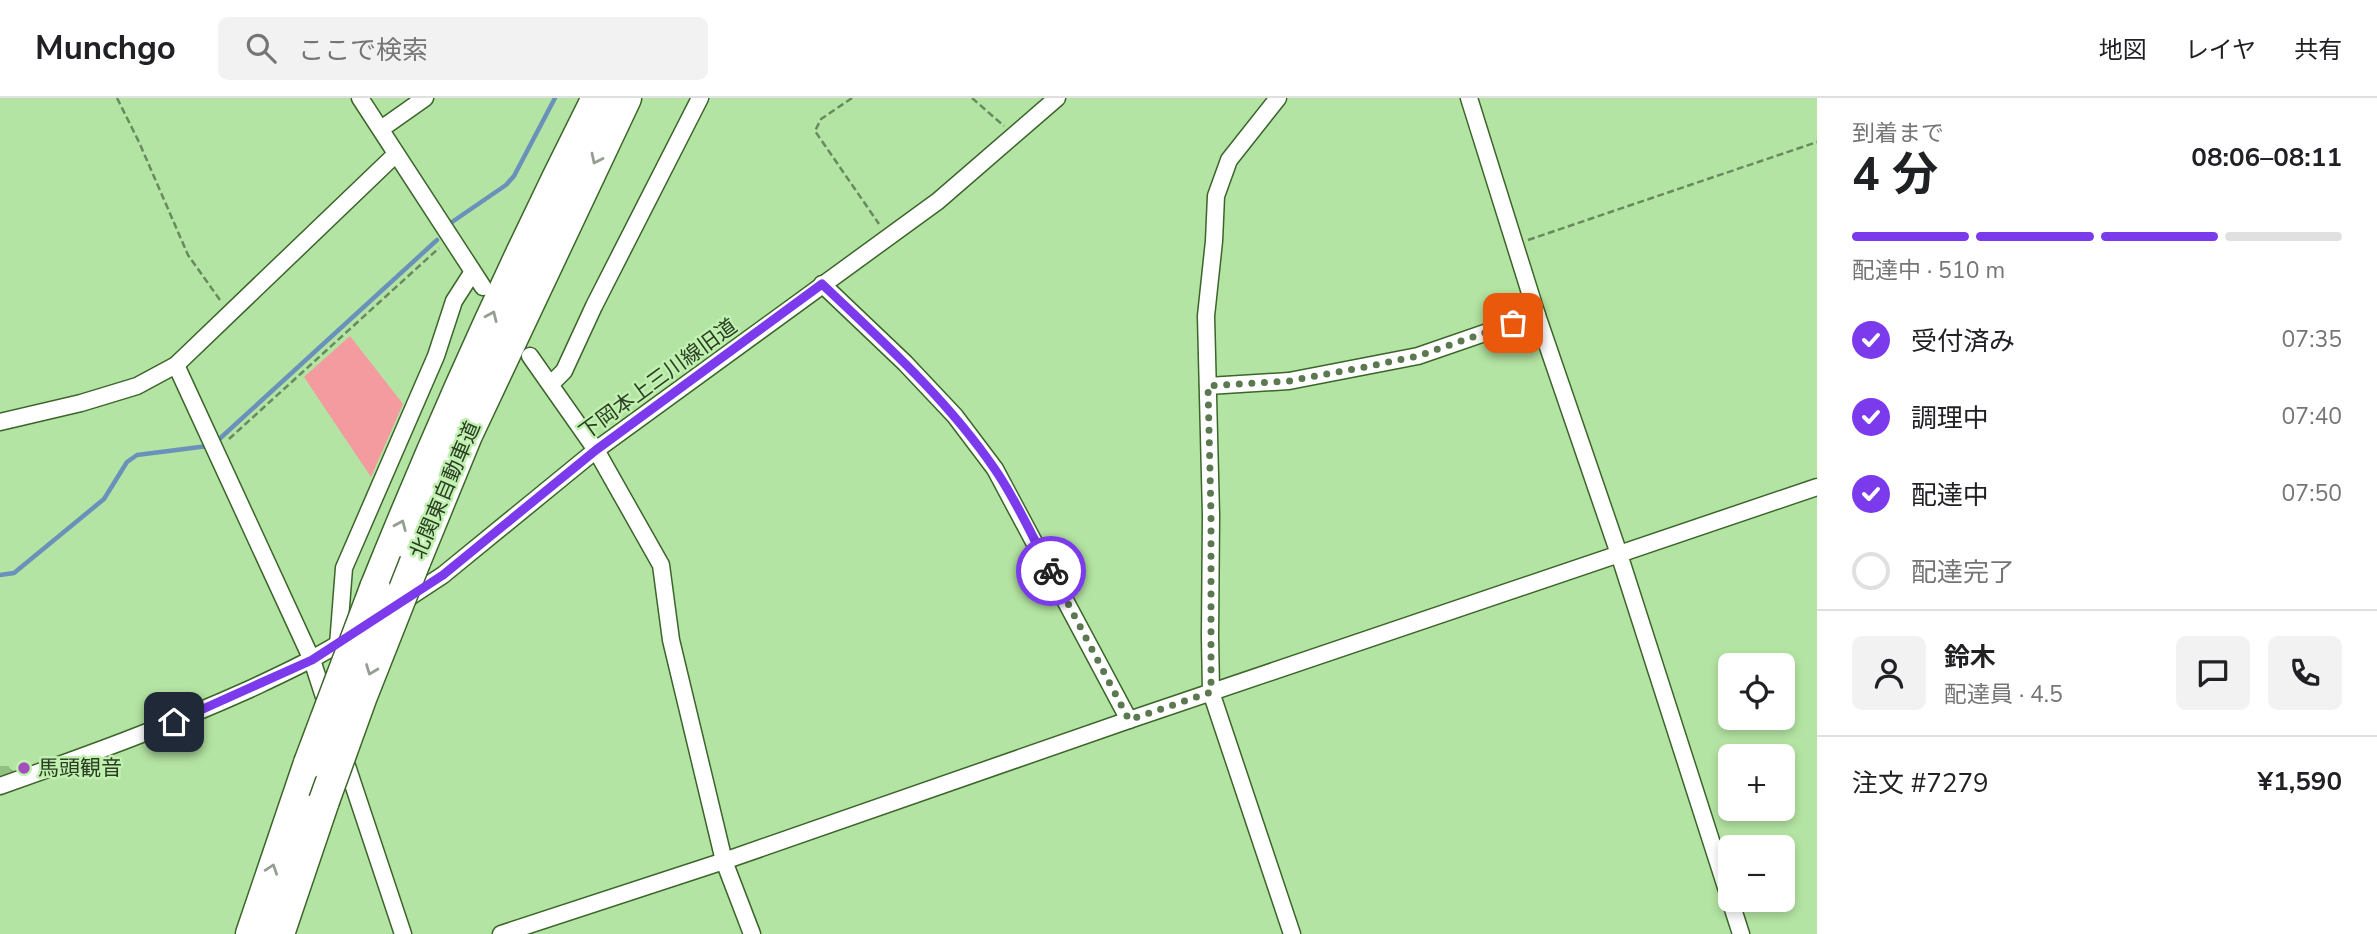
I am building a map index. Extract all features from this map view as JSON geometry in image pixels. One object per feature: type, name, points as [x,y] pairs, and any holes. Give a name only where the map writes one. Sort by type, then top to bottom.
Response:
[{"type":"highway","name":"北関東自動車道","points":[[251,934],[309,763],[375,588],[443,425],[597,98]]},
{"type":"highway","name":"北関東自動車道","points":[[279,934],[366,683],[472,423],[626,98]]},
{"type":"street","points":[[360,98],[483,287]]},
{"type":"street","points":[[381,128],[425,98]]},
{"type":"street","points":[[551,384],[564,371],[594,306],[700,98]]},
{"type":"street","name":"下岡本上三川線旧道","points":[[0,786],[131,740],[312,660],[338,645],[443,575],[596,450],[938,201],[1057,98]]},
{"type":"street","points":[[1278,98],[1229,160],[1216,196],[1206,316],[1211,515],[1211,692],[1292,934]]},
{"type":"street","points":[[1469,98],[1537,315],[1619,554],[1741,934]]},
{"type":"street","points":[[0,422],[81,403],[137,386],[176,365],[396,154]]},
{"type":"street","points":[[338,645],[344,568],[436,356],[453,301],[472,273]]},
{"type":"street","points":[[822,284],[905,363],[955,416],[995,469],[1129,720]]},
{"type":"street","points":[[1208,386],[1289,381],[1418,356],[1537,315]]},
{"type":"street","points":[[530,356],[596,450],[661,565],[671,640],[724,861],[751,934]]},
{"type":"street","points":[[176,365],[312,660],[403,934]]},
{"type":"street","points":[[501,934],[724,861],[1817,486]]},
{"type":"path","points":[[117,98],[188,255],[230,314]]},
{"type":"path","points":[[852,98],[821,119],[815,131],[889,238]]},
{"type":"path","points":[[972,98],[1013,135]]},
{"type":"path","points":[[1515,244],[1817,142]]},
{"type":"path","points":[[216,450],[450,238]]},
{"type":"shaded area","points":[[350,336],[403,404],[371,477],[304,377]]},
{"type":"building","points":[[0,766],[9,766],[10,773],[0,776]]},
{"type":"waterway","points":[[452,222],[506,185],[514,176],[555,98]]},
{"type":"waterway","points":[[215,443],[437,240]]},
{"type":"waterway","points":[[0,575],[14,573],[104,499],[127,462],[137,455],[208,446]]},
{"type":"way so far","points":[[1051,571],[1129,720],[1211,692],[1208,386],[1289,381],[1370,366],[1418,356],[1513,323]]},
{"type":"place","name":"馬頭観音","points":[[24,768]]},
{"type":"route","points":[[174,722],[312,660],[443,575],[596,450],[822,284],[905,363],[955,416],[995,469],[1051,571]]}]
